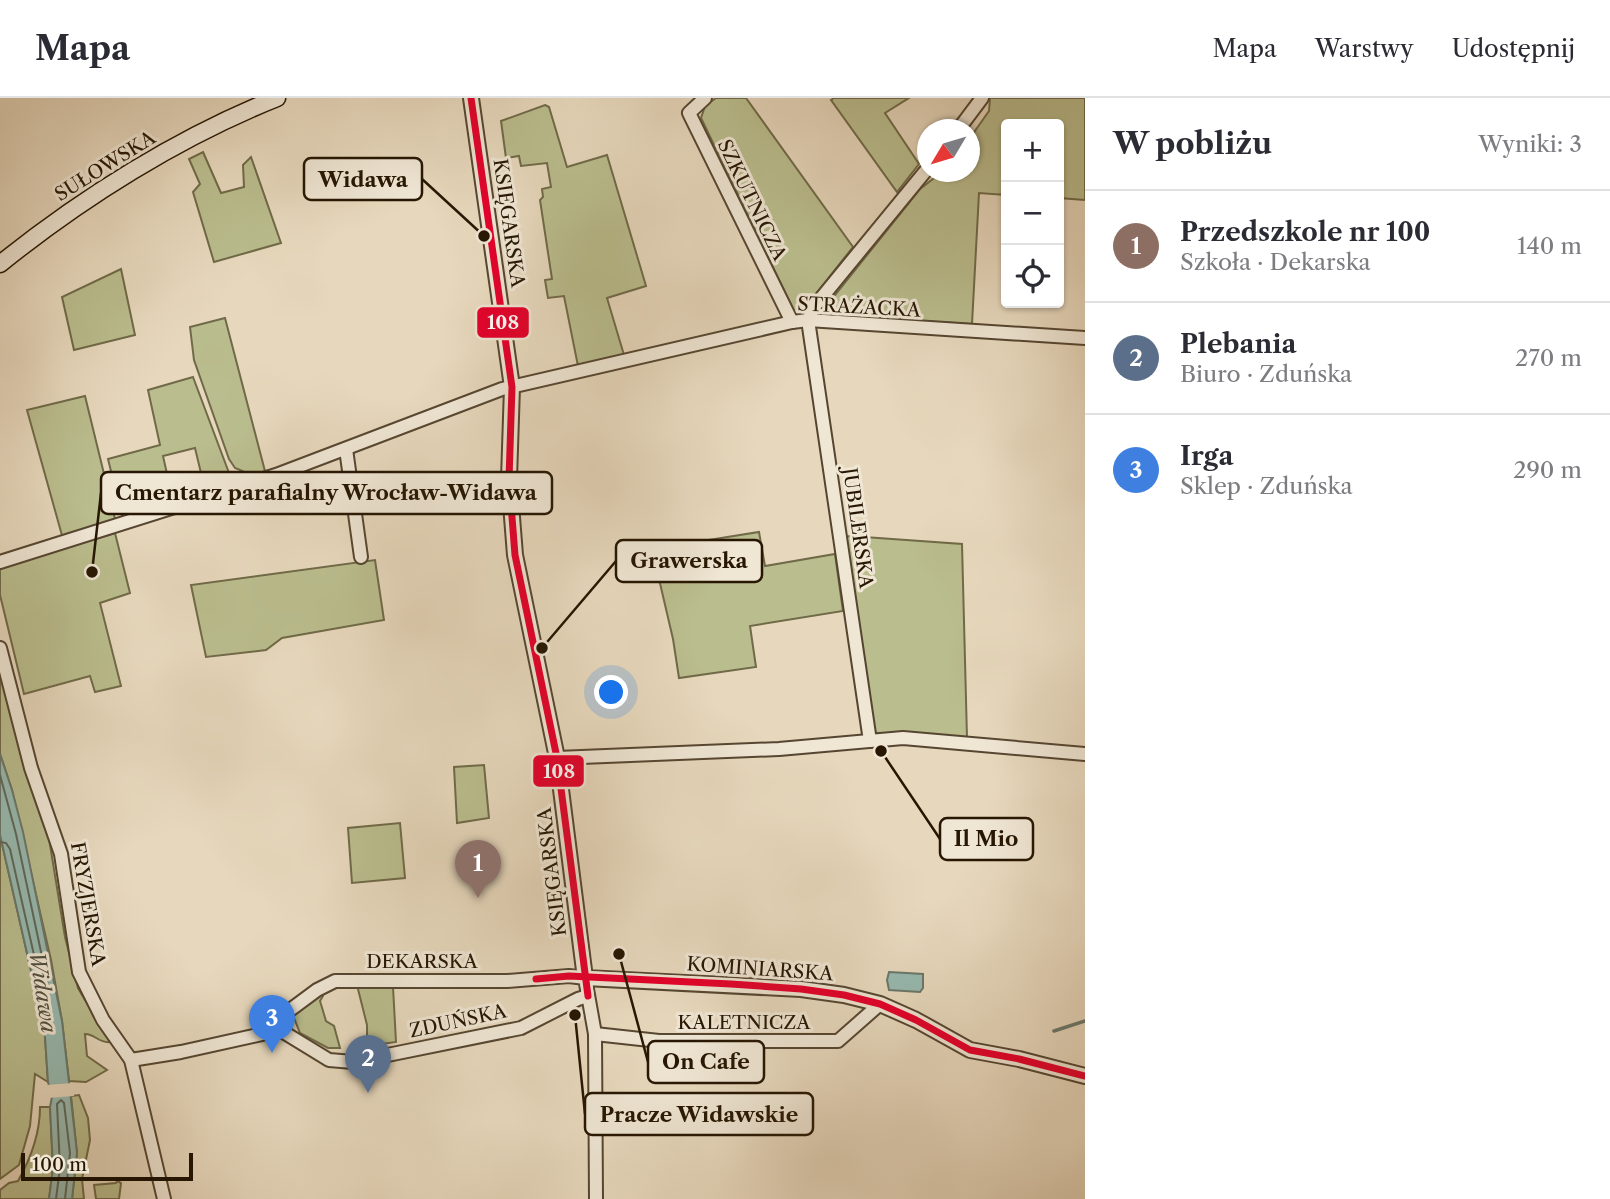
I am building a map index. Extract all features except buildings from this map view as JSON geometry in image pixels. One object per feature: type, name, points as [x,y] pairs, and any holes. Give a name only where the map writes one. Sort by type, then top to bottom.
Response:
[{"type":"main road","name":"SUŁOWSKA","points":[[0,264],[61,218],[122,178],[197,136],[276,98]]},
{"type":"street","name":"KSIĘGARSKA","points":[[471,98],[512,387],[509,479],[515,555],[557,758],[585,978]]},
{"type":"street","name":"SZKUTNICZA","points":[[705,98],[690,113],[792,322]]},
{"type":"street","points":[[966,119],[982,98]]},
{"type":"street","points":[[808,320],[814,307],[917,181]]},
{"type":"street","name":"STRAŻACKA","points":[[0,562],[276,475],[502,389],[792,322],[808,320],[1085,338]]},
{"type":"street","name":"JUBILERSKA","points":[[808,320],[870,741]]},
{"type":"street","points":[[346,449],[361,557]]},
{"type":"street","name":"FRYZJERSKA","points":[[0,648],[31,768],[61,854],[79,972],[97,1010],[131,1060],[164,1199]]},
{"type":"street","points":[[557,758],[779,749],[903,738],[1085,754]]},
{"type":"street","points":[[585,978],[599,1034],[596,1199]]},
{"type":"street","name":"DEKARSKA","points":[[280,1030],[286,1013],[317,990],[344,979],[476,981],[585,978]]},
{"type":"street","name":"KOMINIARSKA","points":[[585,978],[801,989],[844,995],[880,1004],[971,1050],[1085,1076]]},
{"type":"street","name":"ZDUŃSKA","points":[[280,1030],[329,1060],[353,1062],[521,1028],[588,996]]},
{"type":"street","name":"KALETNICZA","points":[[599,1034],[659,1041],[838,1041],[880,1004]]},
{"type":"street","points":[[131,1060],[189,1051],[280,1030]]},
{"type":"green space","points":[[716,98],[746,98],[853,247],[800,314],[796,315],[701,118],[705,106]]},
{"type":"green space","points":[[909,98],[885,113],[917,161],[917,167],[897,192],[831,100]]},
{"type":"green space","points":[[990,98],[1085,98],[1085,200],[1064,198],[1064,119],[1001,119],[1001,195],[979,193],[972,324],[819,315],[920,189],[929,182],[980,182],[980,124],[989,111]]},
{"type":"green space","points":[[545,105],[549,107],[567,167],[607,155],[646,286],[607,298],[624,355],[578,366],[564,296],[548,298],[545,280],[552,279],[540,200],[543,197],[542,189],[551,187],[547,163],[521,166],[519,156],[506,158],[501,121]]},
{"type":"green space","points":[[203,152],[221,193],[244,187],[243,165],[251,157],[281,243],[214,262],[193,192],[200,184],[189,159]]},
{"type":"green space","points":[[121,269],[135,335],[74,350],[62,297]]},
{"type":"green space","points":[[225,318],[266,475],[259,478],[235,468],[229,459],[194,360],[190,327]]},
{"type":"green space","points":[[193,377],[232,481],[226,487],[206,494],[195,448],[163,456],[174,505],[123,520],[108,459],[160,445],[148,390]]},
{"type":"green space","points":[[85,396],[116,523],[63,539],[27,410]]},
{"type":"green space","points":[[759,532],[765,566],[835,554],[843,611],[750,626],[756,667],[679,678],[673,639],[652,549]]},
{"type":"green space","points":[[115,533],[130,593],[100,603],[121,686],[95,692],[90,676],[24,694],[0,595],[0,567]]},
{"type":"green space","points":[[845,537],[962,544],[967,738],[874,733]]},
{"type":"green space","points":[[375,560],[384,620],[282,638],[266,650],[206,657],[191,585]]},
{"type":"green space","points":[[0,671],[46,820],[65,937],[78,988],[110,1042],[103,1042],[85,1034],[87,1056],[107,1070],[86,1082],[69,1081],[51,960],[12,790],[0,754]]},
{"type":"green space","points":[[484,765],[489,818],[457,823],[454,767]]},
{"type":"green space","points":[[400,823],[405,878],[352,883],[348,828]]},
{"type":"green space","points":[[0,835],[40,1010],[48,1082],[35,1074],[30,1126],[19,1165],[0,1179]]},
{"type":"green space","points":[[357,985],[393,987],[396,1042],[367,1046],[367,1025]]},
{"type":"green space","points":[[321,992],[323,996],[320,1001],[326,1021],[334,1026],[340,1048],[328,1048],[300,1033],[292,1013]]},
{"type":"green space","points":[[79,1095],[88,1118],[90,1140],[82,1179],[84,1199],[72,1199],[77,1153],[71,1096]]},
{"type":"green space","points":[[40,1107],[50,1107],[53,1168],[49,1199],[0,1199],[0,1190],[9,1183],[18,1181],[27,1164],[34,1146]]},
{"type":"green space","points":[[117,1181],[121,1183],[119,1199],[96,1199],[94,1185]]},
{"type":"water","points":[[0,754],[23,832],[62,1021],[77,1153],[72,1199],[49,1199],[53,1168],[50,1107],[52,1097],[40,1010],[0,835]]},
{"type":"water","points":[[889,972],[923,974],[923,988],[920,992],[889,990]]},
{"type":"pier","points":[[73,1083],[74,1096],[48,1098],[46,1085]]},
{"type":"waterway","points":[[1054,1031],[1085,1021]]},
{"type":"transit line","name":"108","points":[[471,98],[512,387],[509,479],[515,555],[557,758],[588,996]]},
{"type":"transit line","name":"108","points":[[536,979],[569,976],[731,984],[844,995],[880,1004],[916,1020],[970,1050],[1085,1076]]},
{"type":"place","name":"Widawa","points":[[484,236]]},
{"type":"place","name":"Cmentarz parafialny Wrocław-Widawa","points":[[92,572]]},
{"type":"place","name":"Grawerska","points":[[542,648]]},
{"type":"place","name":"Il Mio","points":[[881,751]]},
{"type":"place","name":"Przedszkole nr 100","points":[[478,898]]},
{"type":"place","name":"On Cafe","points":[[619,954]]},
{"type":"place","name":"Pracze Widawskie","points":[[575,1015]]},
{"type":"place","name":"Irga","points":[[272,1053]]},
{"type":"place","name":"Plebania","points":[[368,1093]]}]
